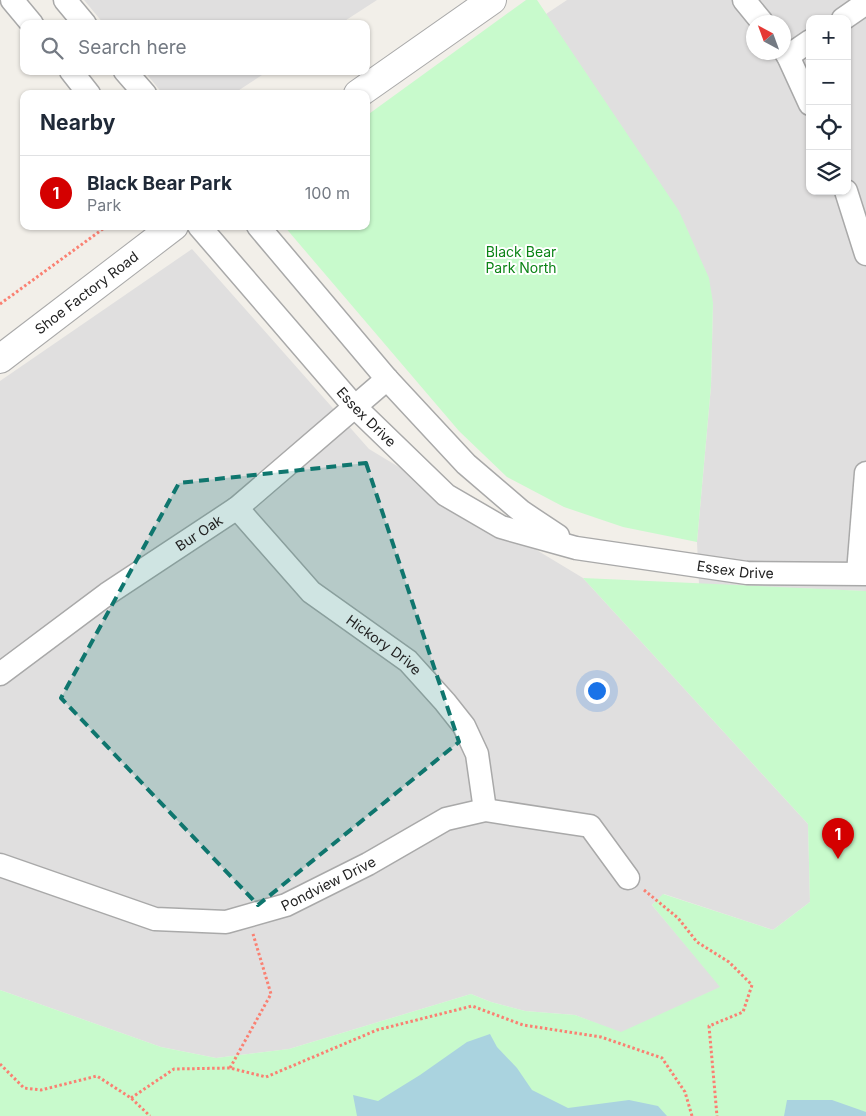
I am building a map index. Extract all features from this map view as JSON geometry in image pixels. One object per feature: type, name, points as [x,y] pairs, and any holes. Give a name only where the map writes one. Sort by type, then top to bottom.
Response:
[{"type":"street","points":[[12,0],[29,20]]},
{"type":"street","points":[[65,0],[82,20]]},
{"type":"street","points":[[364,90],[492,0]]},
{"type":"street","points":[[744,0],[756,15]]},
{"type":"street","points":[[849,15],[866,3]]},
{"type":"street","points":[[791,50],[806,43]]},
{"type":"street","points":[[789,60],[806,96]]},
{"type":"street","points":[[74,75],[86,90]]},
{"type":"street","points":[[129,75],[142,90]]},
{"type":"street","points":[[847,195],[866,254]]},
{"type":"street","name":"Shoe Factory Road","points":[[0,359],[169,230]]},
{"type":"street","name":"Essex Drive","points":[[202,230],[354,406],[446,495],[501,527],[576,548],[747,573],[862,574]]},
{"type":"street","name":"Essex Drive","points":[[261,230],[387,379],[466,464],[522,512],[576,548]]},
{"type":"street","name":"Bur Oak","points":[[0,674],[107,594],[238,508],[387,379]]},
{"type":"street","points":[[862,574],[866,473]]},
{"type":"street","name":"Hickory Drive","points":[[238,508],[311,592],[408,661],[445,702],[464,726],[477,754],[486,810]]},
{"type":"street","name":"Pondview Drive","points":[[0,865],[155,919],[226,922],[286,905],[368,864],[446,818],[486,810],[590,826],[628,878]]},
{"type":"path","points":[[0,304],[102,230]]},
{"type":"path","points":[[628,878],[678,918],[697,942],[729,962],[752,985],[743,1012],[709,1026],[717,1116]]},
{"type":"path","points":[[230,1068],[271,994],[248,916]]},
{"type":"path","points":[[132,1098],[174,1069],[230,1068],[266,1077],[377,1030],[472,1006],[523,1025],[601,1037],[662,1058],[685,1092],[692,1116]]},
{"type":"path","points":[[0,1064],[24,1088],[41,1090],[97,1076],[132,1098],[150,1116]]},
{"type":"highlighted area","points":[[366,463],[459,742],[258,905],[61,698],[179,483]]},
{"type":"shaded area","points":[[84,0],[377,0],[346,20],[101,20]]},
{"type":"shaded area","points":[[567,0],[866,0],[866,591],[699,584],[697,542],[711,386],[713,303],[546,14]]},
{"type":"shaded area","points":[[147,75],[262,75],[239,90],[160,90]]},
{"type":"shaded area","points":[[192,249],[369,449],[583,578],[808,824],[810,902],[773,930],[664,894],[652,905],[721,987],[621,1033],[575,1015],[525,1011],[491,1002],[471,994],[289,1049],[216,1058],[161,1047],[0,990],[0,381]]},
{"type":"green space","name":"Black Bear Park North","points":[[526,0],[537,0],[679,211],[709,278],[713,303],[711,386],[697,542],[623,527],[564,507],[507,477],[459,431],[287,230],[370,230],[370,113]]},
{"type":"green space","points":[[583,578],[866,591],[866,1116],[0,1116],[0,990],[161,1047],[216,1058],[289,1049],[471,994],[491,1002],[525,1011],[575,1015],[621,1032],[720,987],[652,905],[663,894],[773,930],[810,902],[808,824]]},
{"type":"water","points":[[490,1034],[497,1047],[517,1068],[532,1090],[568,1108],[629,1100],[658,1106],[667,1116],[357,1116],[353,1095],[378,1101],[420,1075],[467,1042]]},
{"type":"water","points":[[787,1100],[832,1100],[866,1112],[866,1116],[784,1116]]},
{"type":"place","name":"Black Bear Park","points":[[838,859]]}]
